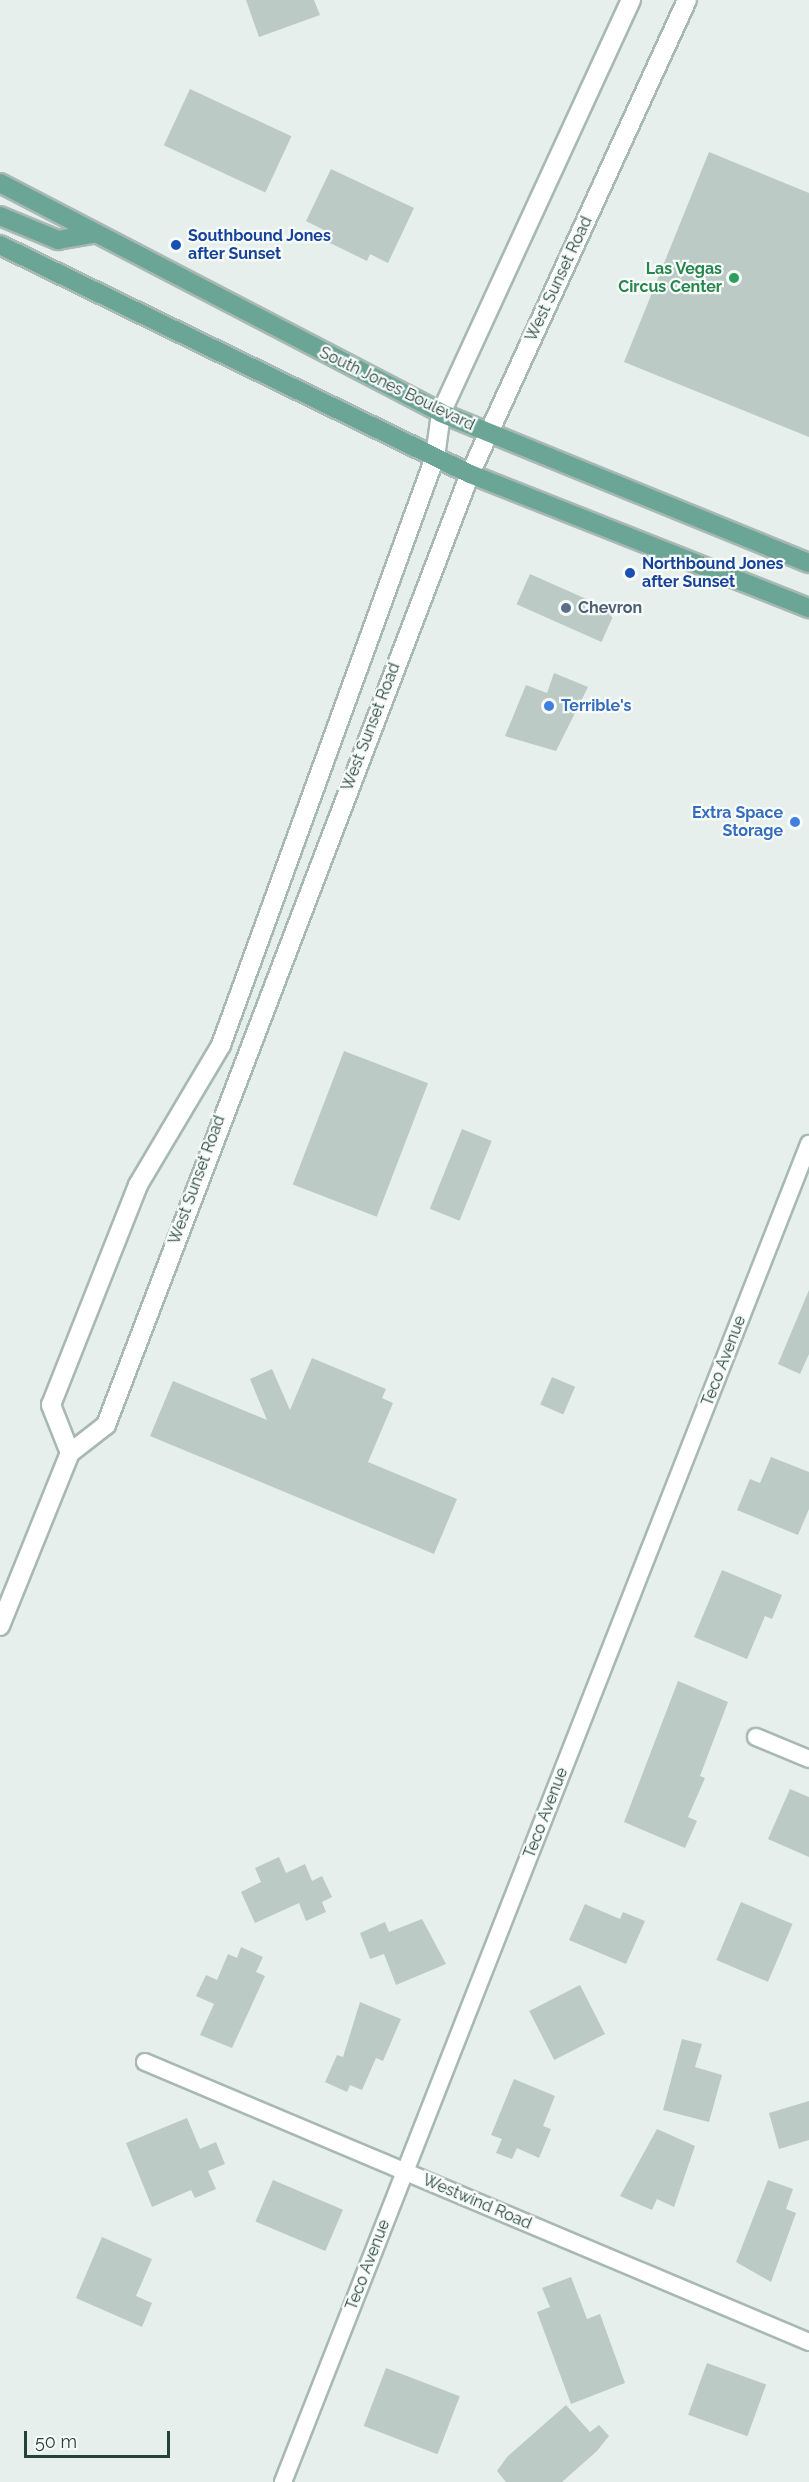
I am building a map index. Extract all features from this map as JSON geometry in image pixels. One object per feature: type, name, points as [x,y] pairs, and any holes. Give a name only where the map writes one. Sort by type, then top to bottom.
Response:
[{"type":"main road","name":"West Sunset Road","points":[[631,0],[441,413],[435,457],[221,1045],[138,1185],[51,1405],[70,1453],[106,1425],[470,474],[687,0]]},
{"type":"main road","name":"South Jones Boulevard","points":[[0,183],[92,234],[441,413],[809,563]]},
{"type":"main road","points":[[0,216],[58,240],[92,234]]},
{"type":"main road","points":[[0,245],[470,474],[809,608]]},
{"type":"main road","points":[[0,1626],[70,1453]]},
{"type":"street","name":"Teco Avenue","points":[[283,2482],[809,1144]]},
{"type":"street","points":[[756,1737],[809,1759]]},
{"type":"street","name":"Westwind Road","points":[[145,2062],[809,2343]]},
{"type":"building","points":[[246,0],[314,0],[320,15],[259,37]]},
{"type":"building","points":[[190,89],[292,136],[265,193],[164,145]]},
{"type":"building","name":"Las Vegas Circus Center","points":[[709,152],[809,193],[809,437],[624,362]]},
{"type":"building","points":[[331,169],[414,208],[388,263],[370,254],[367,261],[328,242],[332,234],[306,221]]},
{"type":"building","name":"Chevron","points":[[530,574],[615,612],[602,642],[517,604]]},
{"type":"building","name":"Terrible's","points":[[554,673],[588,687],[556,751],[505,736],[526,685],[547,693]]},
{"type":"building","points":[[344,1051],[428,1083],[377,1217],[293,1185]]},
{"type":"building","points":[[462,1129],[492,1141],[459,1221],[430,1209]]},
{"type":"building","points":[[809,1290],[809,1354],[800,1374],[778,1364]]},
{"type":"building","points":[[312,1358],[386,1389],[382,1398],[393,1403],[368,1462],[457,1499],[434,1554],[150,1436],[173,1381],[267,1420],[250,1379],[272,1369],[290,1410]]},
{"type":"building","points":[[552,1377],[575,1387],[563,1414],[540,1405]]},
{"type":"building","points":[[771,1457],[809,1472],[809,1509],[798,1535],[737,1510],[750,1479],[760,1483]]},
{"type":"building","points":[[722,1570],[782,1595],[772,1619],[765,1616],[747,1659],[694,1637]]},
{"type":"building","points":[[678,1681],[728,1702],[700,1776],[705,1778],[688,1817],[697,1821],[685,1848],[624,1822]]},
{"type":"building","points":[[790,1789],[809,1797],[809,1857],[768,1839]]},
{"type":"building","points":[[279,1857],[286,1873],[305,1864],[312,1881],[322,1876],[332,1897],[322,1902],[326,1912],[306,1921],[299,1903],[255,1923],[241,1892],[261,1882],[255,1868]]},
{"type":"building","points":[[741,1902],[793,1924],[768,1982],[716,1960]]},
{"type":"building","points":[[585,1904],[620,1919],[623,1912],[645,1921],[626,1964],[569,1940]]},
{"type":"building","points":[[422,1919],[446,1964],[396,1985],[384,1954],[370,1959],[360,1933],[385,1922],[389,1932]]},
{"type":"building","points":[[241,1947],[263,1957],[256,1972],[265,1976],[232,2048],[200,2035],[214,2004],[196,1996],[206,1975],[217,1980],[228,1954],[237,1958]]},
{"type":"building","points":[[580,1985],[605,2034],[554,2060],[529,2011]]},
{"type":"building","points":[[360,2002],[401,2019],[383,2061],[376,2058],[362,2090],[350,2085],[347,2092],[325,2082],[337,2055],[343,2057]]},
{"type":"building","points":[[682,2039],[702,2044],[695,2067],[722,2075],[709,2122],[663,2110]]},
{"type":"building","points":[[514,2079],[555,2096],[543,2126],[551,2129],[539,2158],[517,2148],[512,2159],[496,2153],[502,2139],[491,2135]]},
{"type":"building","points":[[809,2101],[809,2140],[779,2149],[769,2113]]},
{"type":"building","points":[[187,2118],[200,2149],[216,2142],[225,2164],[208,2171],[216,2189],[195,2198],[191,2190],[152,2207],[126,2143]]},
{"type":"building","points":[[657,2129],[695,2146],[674,2207],[657,2199],[652,2210],[620,2196]]},
{"type":"building","points":[[273,2180],[343,2210],[325,2251],[255,2221]]},
{"type":"building","points":[[768,2180],[793,2189],[786,2209],[796,2213],[771,2282],[736,2262]]},
{"type":"building","points":[[102,2237],[152,2259],[136,2296],[152,2303],[142,2327],[76,2298]]},
{"type":"building","points":[[571,2277],[587,2319],[600,2314],[625,2383],[571,2404],[537,2312],[550,2307],[542,2288]]},
{"type":"building","points":[[707,2363],[766,2385],[747,2436],[688,2415]]},
{"type":"building","points":[[386,2368],[460,2396],[438,2454],[364,2426]]},
{"type":"building","points":[[566,2405],[590,2432],[599,2425],[609,2436],[597,2451],[562,2482],[506,2482],[497,2471],[507,2457]]},
{"type":"place","name":"Southbound Jones after Sunset","points":[[176,245]]},
{"type":"place","name":"Las Vegas Circus Center","points":[[734,278]]},
{"type":"place","name":"Northbound Jones after Sunset","points":[[630,573]]},
{"type":"place","name":"Chevron","points":[[566,608]]},
{"type":"place","name":"Terrible's","points":[[549,706]]},
{"type":"place","name":"Extra Space Storage","points":[[795,822]]}]
